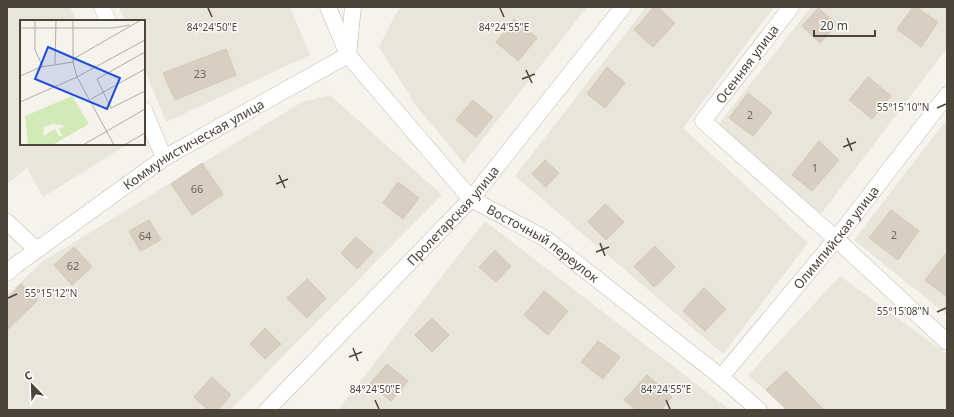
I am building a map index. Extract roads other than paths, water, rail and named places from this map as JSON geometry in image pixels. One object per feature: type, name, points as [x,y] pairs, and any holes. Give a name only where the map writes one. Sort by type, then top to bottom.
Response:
[{"type":"street","points":[[102,7],[108,20]]},
{"type":"street","name":"Восточный переулок","points":[[328,7],[348,55],[471,199],[546,239],[721,377],[759,410]]},
{"type":"street","points":[[348,55],[353,7]]},
{"type":"street","name":"Пролетарская улица","points":[[267,410],[471,199],[623,7]]},
{"type":"street","name":"Осенняя улица","points":[[791,7],[704,121],[836,239]]},
{"type":"street","name":"Коммунистическая улица","points":[[7,273],[164,158],[348,55]]},
{"type":"street","name":"Олимпийская улица","points":[[721,377],[836,239],[947,95]]},
{"type":"street","points":[[145,112],[164,158]]},
{"type":"street","points":[[7,222],[37,250]]},
{"type":"street","points":[[836,239],[947,342]]}]
